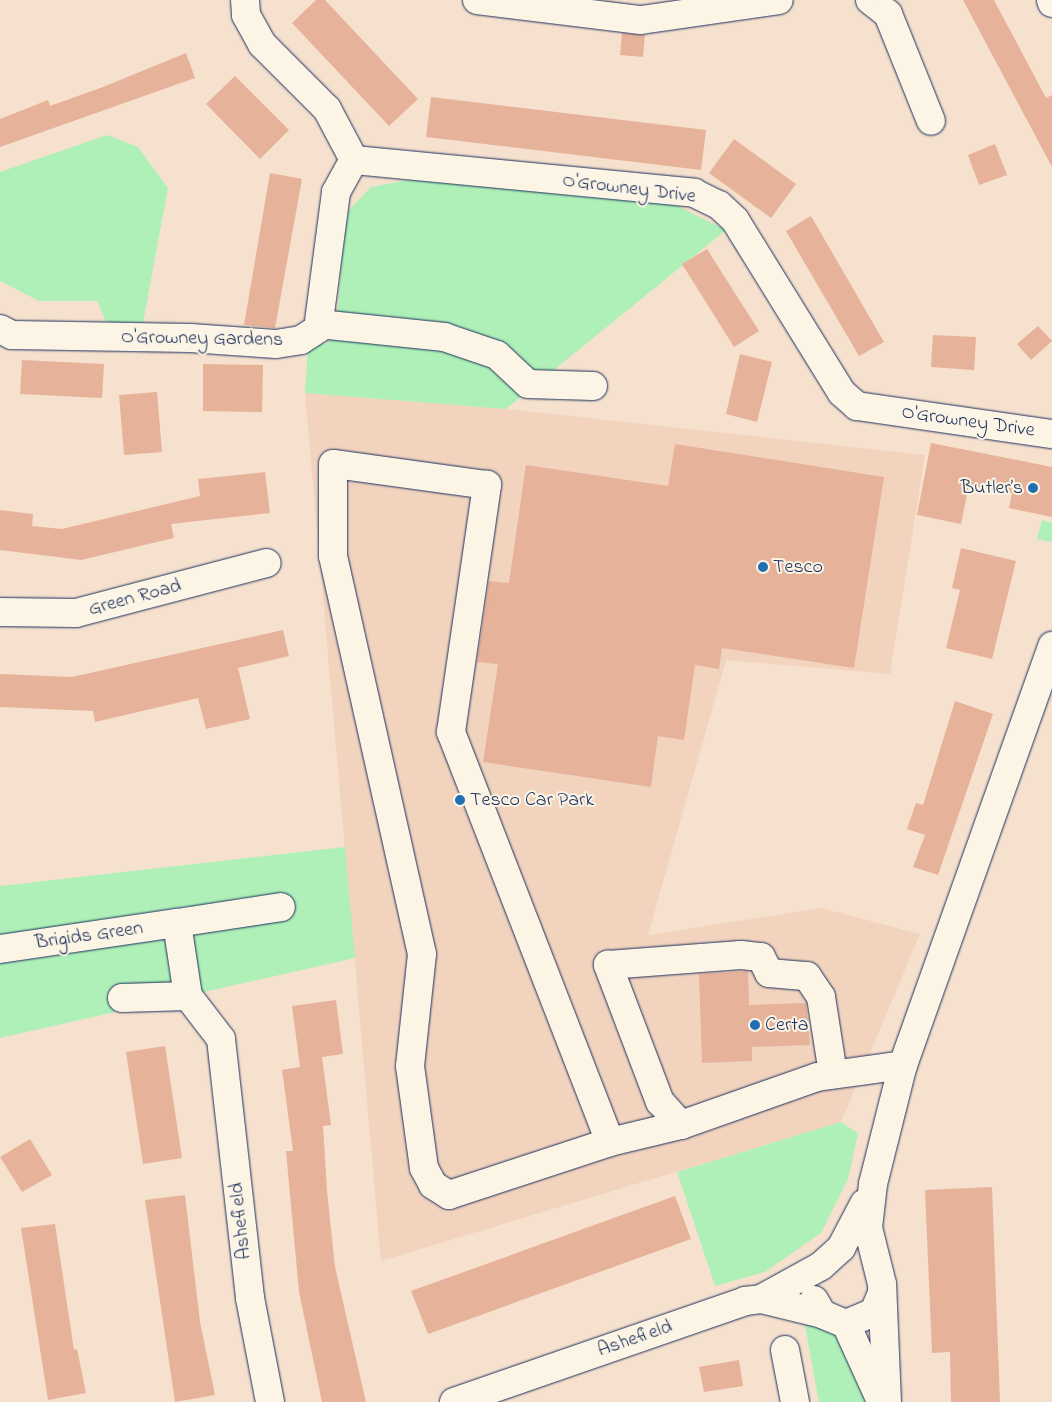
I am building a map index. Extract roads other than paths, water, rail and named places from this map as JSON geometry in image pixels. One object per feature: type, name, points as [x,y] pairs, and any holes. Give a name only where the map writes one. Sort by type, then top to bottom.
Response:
[{"type":"street","points":[[245,0],[246,15],[262,44],[327,109],[354,160],[336,192],[319,324],[444,337],[497,355],[528,384],[593,386]]},
{"type":"street","points":[[477,0],[641,20],[779,0]]},
{"type":"street","points":[[870,0],[888,14],[931,121]]},
{"type":"street","name":"O'Growney Drive","points":[[354,160],[694,193],[719,205],[735,220],[842,393],[857,406],[1052,434]]},
{"type":"street","name":"O'Growney Gardens","points":[[0,329],[12,336],[190,338],[276,344],[301,340],[318,329],[319,324]]},
{"type":"street","points":[[610,1142],[451,732],[487,485],[333,464],[334,556],[422,954],[410,1066],[424,1168],[433,1185],[449,1195],[610,1142],[681,1125],[737,1102],[833,1074],[903,1065]]},
{"type":"street","name":"Green Road","points":[[0,612],[76,613],[267,563]]},
{"type":"street","points":[[887,1402],[881,1285],[868,1228],[873,1184],[903,1065],[1052,646]]},
{"type":"street","name":"Brigids Green","points":[[0,949],[282,907]]},
{"type":"street","points":[[122,998],[188,996],[178,923]]},
{"type":"street","points":[[681,1125],[660,1102],[608,965],[741,955],[760,957],[769,973],[807,976],[821,997],[833,1074]]},
{"type":"street","name":"Ashefield","points":[[188,996],[221,1039],[250,1298],[270,1402]]},
{"type":"street","points":[[873,1184],[847,1240],[825,1262],[812,1295],[834,1319],[881,1402]]},
{"type":"street","points":[[825,1262],[859,1256],[881,1285]]},
{"type":"street","name":"Ashefield","points":[[454,1402],[761,1299],[825,1262]]},
{"type":"street","points":[[761,1299],[834,1319],[874,1312],[881,1285]]},
{"type":"street","points":[[784,1350],[795,1402]]},
{"type":"place","name":"Butler’s","points":[[1033,488]]},
{"type":"place","name":"Tesco","points":[[763,567]]},
{"type":"place","name":"Tesco Car Park","points":[[460,800]]},
{"type":"place","name":"Certa","points":[[755,1025]]}]
